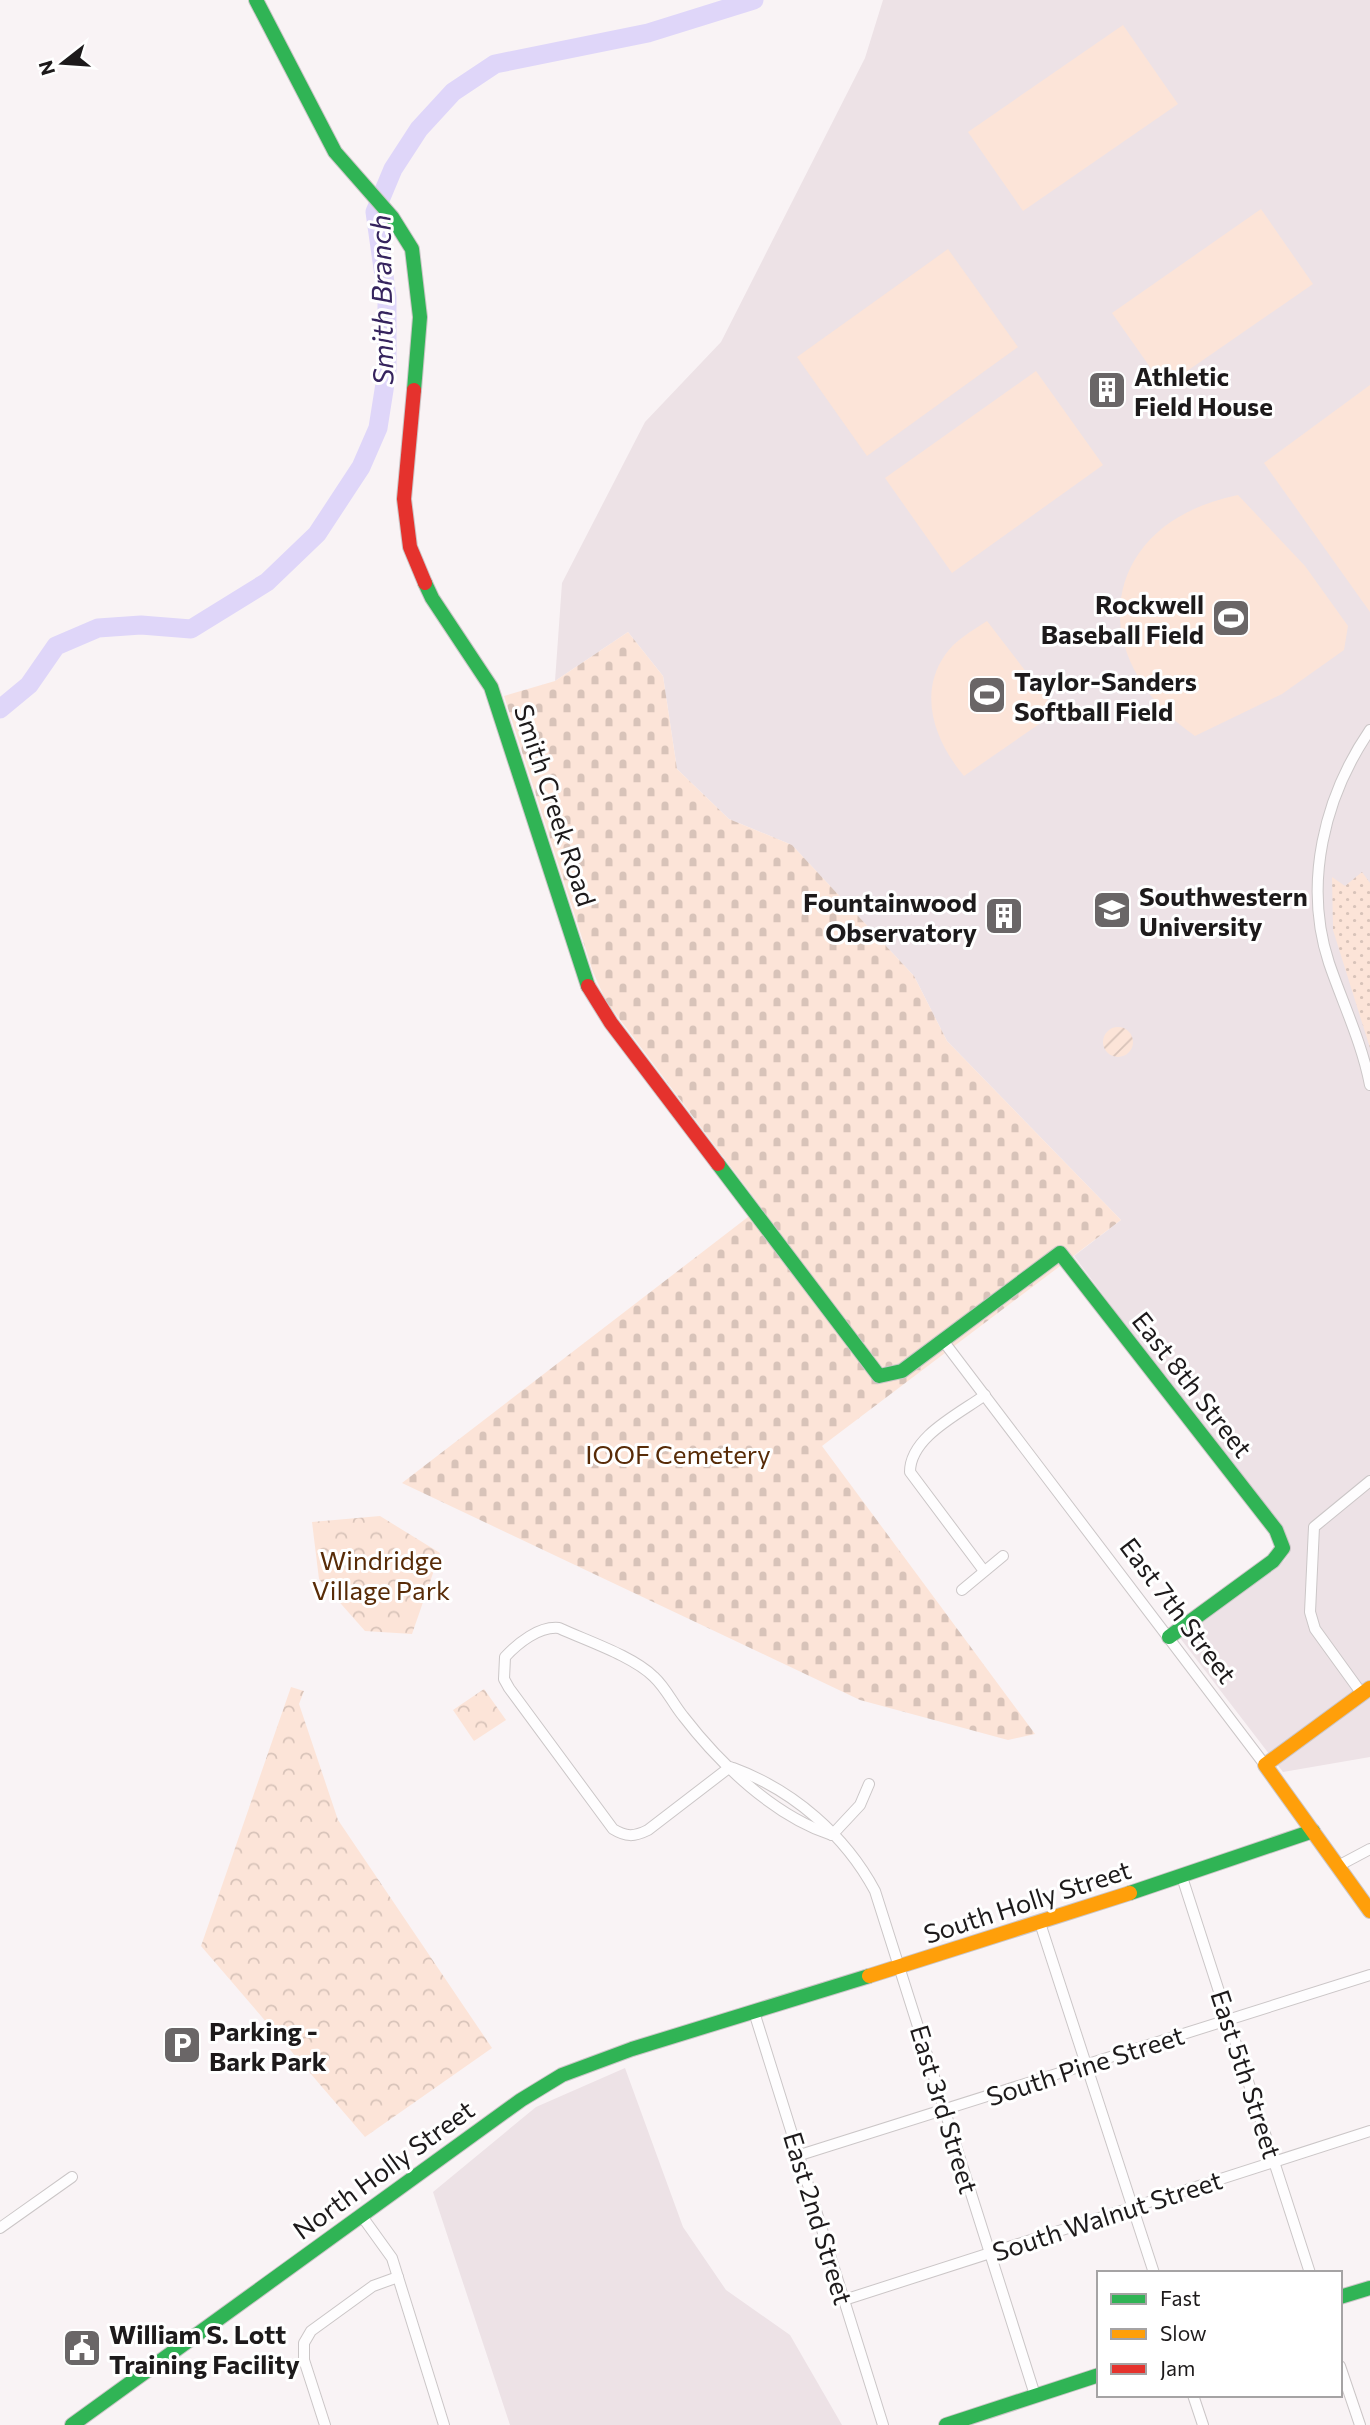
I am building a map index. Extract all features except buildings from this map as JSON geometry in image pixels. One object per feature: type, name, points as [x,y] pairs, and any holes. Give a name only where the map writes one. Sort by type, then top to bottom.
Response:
[{"type":"street","name":"Smith Creek Road","points":[[256,0],[335,152],[392,217],[412,249],[420,317],[404,499],[411,547],[432,598],[491,687],[510,738],[588,986],[611,1023],[879,1376],[895,1374],[944,1342],[1060,1253]]},
{"type":"street","points":[[1370,730],[1348,767],[1327,818],[1320,853],[1317,908],[1329,961],[1363,1057],[1370,1085]]},
{"type":"street","name":"East 8th Street","points":[[1060,1253],[1276,1530],[1283,1548],[1273,1561],[1169,1637]]},
{"type":"street","name":"East 7th Street","points":[[944,1342],[1265,1765],[1370,1911]]},
{"type":"street","points":[[984,1571],[910,1472],[910,1458],[922,1443],[985,1395]]},
{"type":"street","points":[[1265,1765],[1366,1691],[1315,1629],[1309,1594],[1314,1527],[1370,1482]]},
{"type":"street","points":[[962,1590],[1003,1556]]},
{"type":"street","name":"East 3rd Street","points":[[730,1767],[648,1830],[635,1836],[623,1835],[613,1829],[509,1688],[504,1679],[505,1657],[537,1632],[549,1627],[559,1628],[641,1667],[654,1676],[682,1716],[730,1767],[755,1776],[820,1818],[857,1861],[875,1892],[901,1966],[1035,2395]]},
{"type":"street","points":[[832,1835],[860,1805],[869,1784]]},
{"type":"street","name":"South Holly Street","points":[[754,2012],[1040,1923],[1313,1831]]},
{"type":"street","points":[[1338,1866],[1370,1849]]},
{"type":"street","name":"East 5th Street","points":[[1182,1877],[1309,2271]]},
{"type":"street","points":[[1040,1923],[1152,2271]]},
{"type":"street","name":"South Pine Street","points":[[800,2155],[1370,1975]]},
{"type":"street","name":"East 2nd Street","points":[[754,2012],[883,2425]]},
{"type":"street","name":"North Holly Street","points":[[72,2425],[520,2100],[562,2075],[587,2064],[754,2012]]},
{"type":"street","name":"South Walnut Street","points":[[844,2300],[1370,2131]]},
{"type":"street","points":[[0,2228],[72,2176]]},
{"type":"street","points":[[361,2215],[392,2258],[444,2425]]},
{"type":"street","points":[[325,2425],[304,2360],[304,2343],[311,2332],[373,2286],[398,2277]]},
{"type":"street","points":[[1342,2296],[1370,2288]]},
{"type":"street","points":[[1342,2372],[1360,2425]]},
{"type":"street","points":[[946,2425],[1097,2376]]},
{"type":"street","points":[[1194,2397],[1203,2425]]},
{"type":"shaded area","name":"Southwestern University","points":[[883,0],[1370,0],[1370,1757],[1283,1772],[1180,1638],[1284,1561],[1289,1554],[1290,1545],[1074,1256],[1121,1220],[947,1041],[914,976],[792,845],[729,819],[677,769],[663,676],[628,632],[555,681],[562,583],[645,422],[721,342],[865,58]]},
{"type":"shaded area","points":[[625,2068],[683,2227],[726,2290],[790,2335],[842,2425],[510,2425],[433,2192],[536,2107]]},
{"type":"green space","points":[[1123,25],[1178,104],[1023,211],[968,132]]},
{"type":"green space","points":[[1261,209],[1313,284],[1164,387],[1112,313]]},
{"type":"green space","points":[[948,249],[1018,347],[867,456],[797,357]]},
{"type":"green space","points":[[1036,371],[1103,465],[952,573],[885,478]]},
{"type":"green space","points":[[1370,385],[1370,612],[1264,463]]},
{"type":"green space","name":"Rockwell Baseball Field","points":[[1238,495],[1305,566],[1348,626],[1344,650],[1282,694],[1195,736],[1158,704],[1134,669],[1122,633],[1121,597],[1133,563],[1156,534],[1191,510]]},
{"type":"green space","name":"Taylor-Sanders Softball Field","points":[[987,621],[1047,699],[1050,707],[1045,720],[964,776],[938,734],[931,702],[932,686],[937,670],[953,645]]},
{"type":"green space","name":"IOOF Cemetery","points":[[628,632],[663,676],[677,769],[729,819],[792,845],[914,976],[947,1041],[1121,1220],[822,1446],[1035,1734],[1008,1740],[860,1700],[402,1483],[761,1207],[606,1001],[593,972],[504,696],[555,681]]},
{"type":"green space","points":[[1362,872],[1370,883],[1370,1048],[1333,930],[1332,877],[1345,886]]},
{"type":"green space","points":[[1118,1027],[1124,1028],[1132,1036],[1132,1048],[1124,1056],[1118,1057],[1112,1056],[1104,1048],[1103,1042],[1104,1036],[1112,1028]]},
{"type":"green space","name":"Windridge Village Park","points":[[380,1516],[440,1553],[412,1634],[365,1631],[319,1579],[312,1522]]},
{"type":"green space","points":[[291,1687],[304,1691],[299,1704],[338,1820],[492,2048],[365,2137],[201,1946]]},
{"type":"green space","points":[[484,1689],[506,1720],[474,1741],[453,1710]]},
{"type":"waterway","name":"Smith Branch","points":[[0,709],[29,685],[56,646],[98,628],[141,625],[191,629],[267,582],[317,534],[361,467],[378,428],[387,371],[387,297],[375,212],[393,169],[419,129],[453,92],[495,64],[648,33],[754,0]]},
{"type":"traffic: fast","points":[[256,0],[335,152],[392,217],[412,249],[420,317],[414,390]]},
{"type":"traffic: fast","points":[[425,583],[432,598],[491,687],[588,986]]},
{"type":"traffic: fast","points":[[718,1164],[879,1376],[902,1371],[1060,1253],[1276,1530],[1283,1548],[1273,1561],[1169,1637]]},
{"type":"traffic: fast","points":[[1130,1893],[1313,1831]]},
{"type":"traffic: fast","points":[[72,2425],[521,2100],[562,2075],[632,2049],[869,1976]]},
{"type":"traffic: fast","points":[[1342,2296],[1370,2288]]},
{"type":"traffic: fast","points":[[946,2425],[1097,2376]]},
{"type":"traffic: slow","points":[[1370,1688],[1265,1765],[1370,1911]]},
{"type":"traffic: slow","points":[[869,1976],[1130,1893]]},
{"type":"traffic: jam","points":[[414,390],[404,499],[410,547],[425,583]]},
{"type":"traffic: jam","points":[[588,986],[611,1023],[718,1164]]},
{"type":"place","name":"Athletic Field House","points":[[1107,390]]},
{"type":"place","name":"Rockwell Baseball Field","points":[[1231,618]]},
{"type":"place","name":"Taylor-Sanders Softball Field","points":[[987,695]]},
{"type":"place","name":"Southwestern University","points":[[1112,910]]},
{"type":"place","name":"Fountainwood Observatory","points":[[1004,916]]},
{"type":"place","name":"Parking - Bark Park","points":[[182,2045]]},
{"type":"place","name":"William S. Lott Training Facility","points":[[82,2348]]}]
